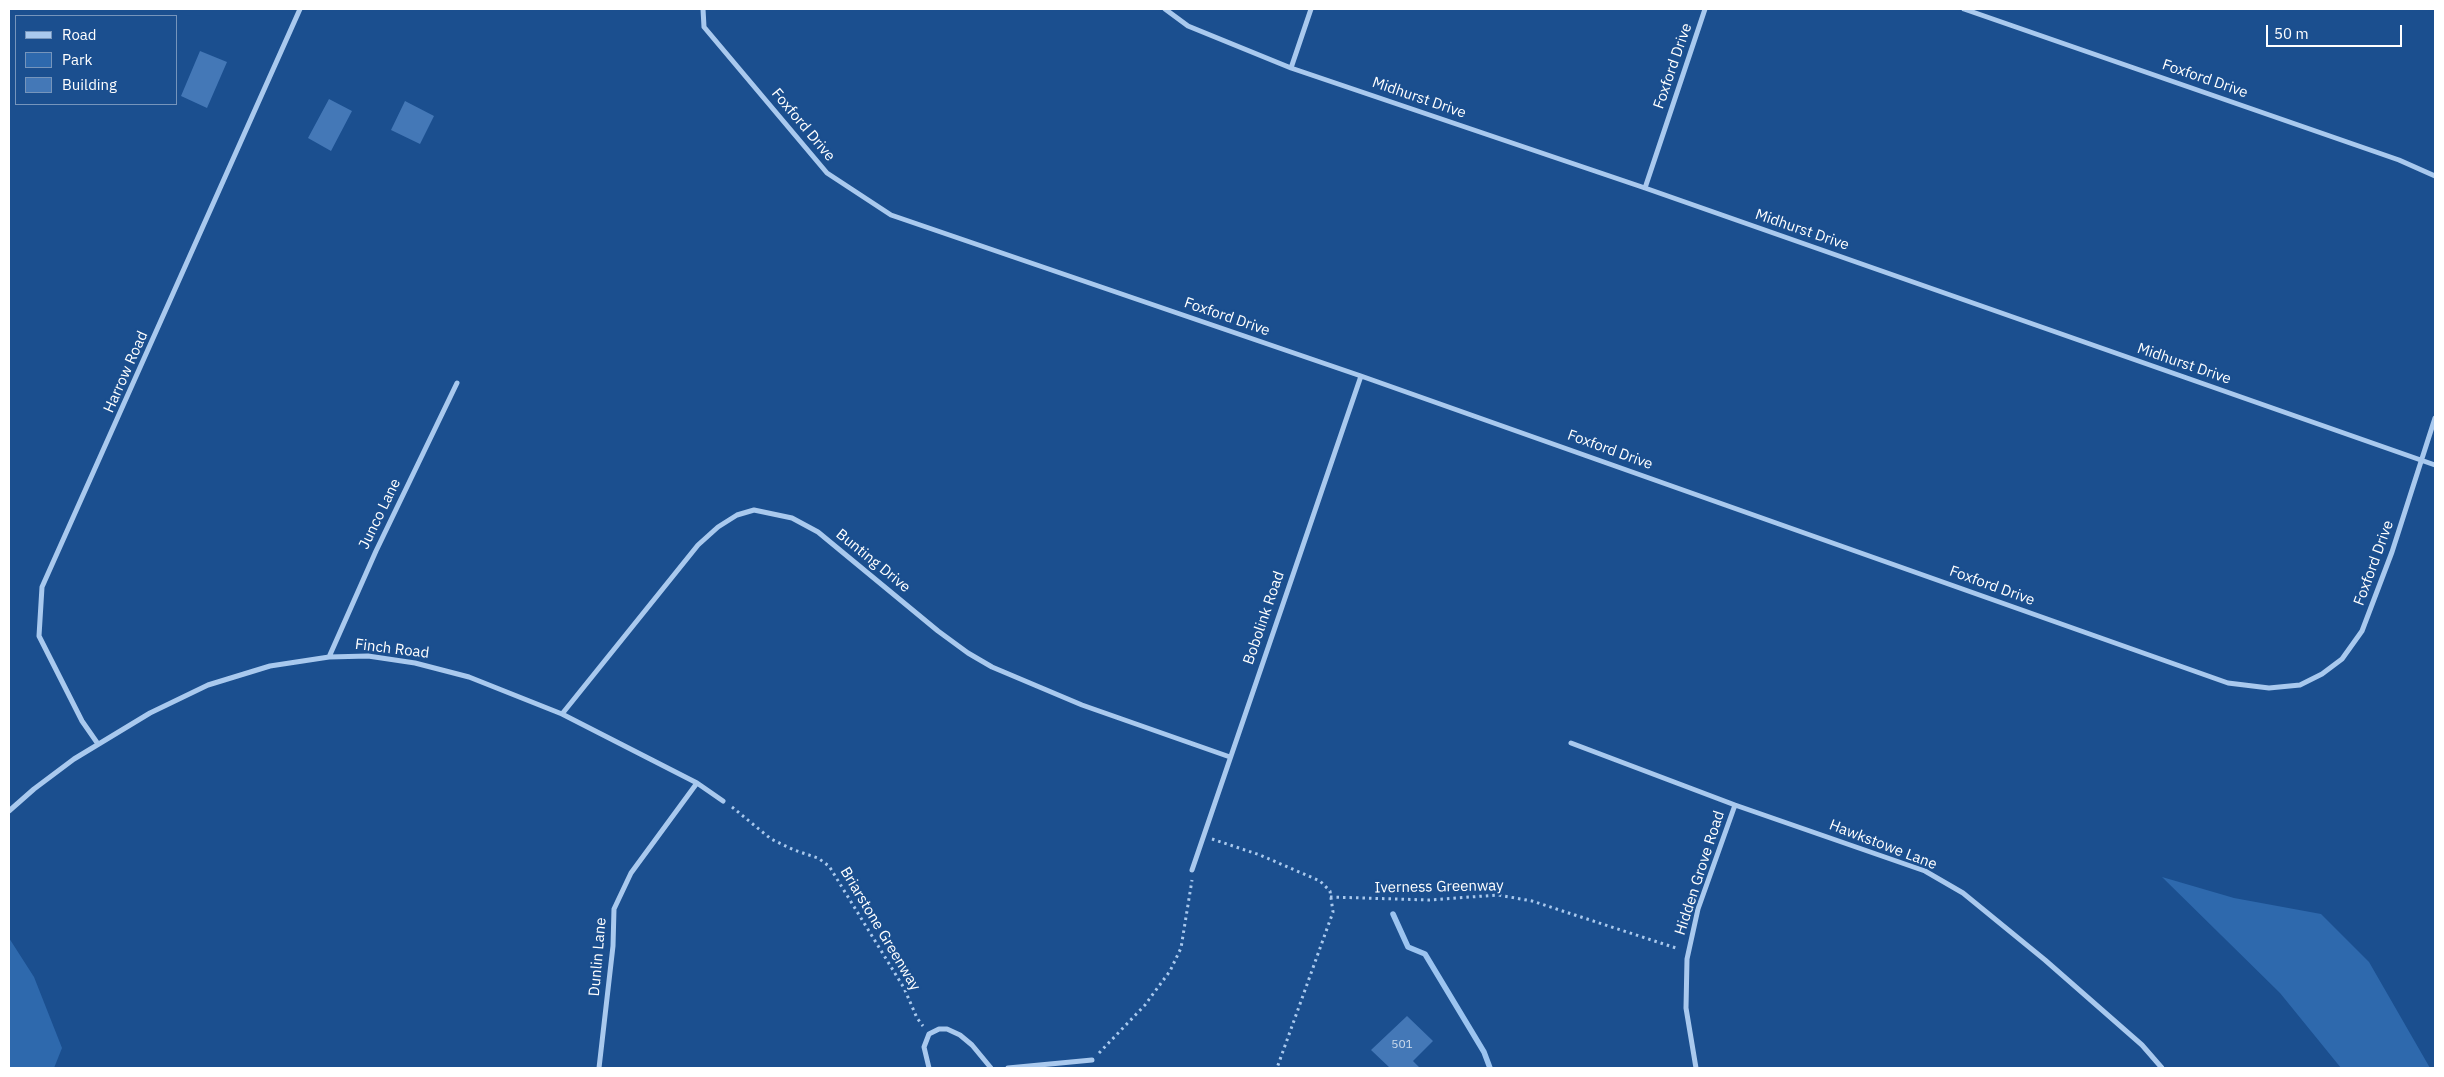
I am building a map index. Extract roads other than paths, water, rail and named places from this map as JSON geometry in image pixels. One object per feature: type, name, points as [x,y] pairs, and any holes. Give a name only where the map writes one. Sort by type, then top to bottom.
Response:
[{"type":"street","name":"Harrow Road","points":[[98,744],[82,721],[39,636],[42,588],[300,9]]},
{"type":"street","name":"Foxford Drive","points":[[703,9],[704,27],[827,173],[891,215],[1362,376],[2228,683],[2269,688],[2300,685],[2322,674],[2342,659],[2362,631],[2392,552],[2435,418]]},
{"type":"street","name":"Midhurst Drive","points":[[1165,9],[1188,26],[1291,68],[1645,188],[2435,465]]},
{"type":"street","points":[[1291,68],[1311,9]]},
{"type":"street","name":"Foxford Drive","points":[[1645,188],[1705,9]]},
{"type":"street","name":"Foxford Drive","points":[[1964,9],[2399,160],[2435,176]]},
{"type":"street","name":"Bobolink Road","points":[[1192,870],[1362,376]]},
{"type":"street","name":"Junco Lane","points":[[329,657],[376,551],[457,384]]},
{"type":"street","name":"Bunting Drive","points":[[562,714],[698,545],[724,523],[737,515],[754,510],[792,518],[818,532],[938,631],[968,653],[992,667],[1082,705],[1230,757]]},
{"type":"street","name":"Finch Road","points":[[9,812],[34,789],[98,744],[150,712],[208,685],[270,666],[329,657],[368,656],[443,669],[469,677],[562,714],[697,783],[723,801]]},
{"type":"street","name":"Hawkstowe Lane","points":[[1571,744],[1735,805],[1925,871],[1963,893],[2046,960],[2142,1045],[2162,1068]]},
{"type":"street","name":"Dunlin Lane","points":[[599,1068],[613,946],[614,909],[631,873],[697,783]]},
{"type":"street","name":"Hidden Grove Road","points":[[1696,1068],[1686,1008],[1689,952],[1698,909],[1735,805]]},
{"type":"street","points":[[929,1068],[924,1047],[929,1034],[939,1029],[947,1029],[960,1035],[991,1068]]},
{"type":"street","points":[[1008,1068],[1092,1060]]},
{"type":"waterway","points":[[1393,914],[1408,947],[1425,954],[1484,1052],[1490,1068]]}]
